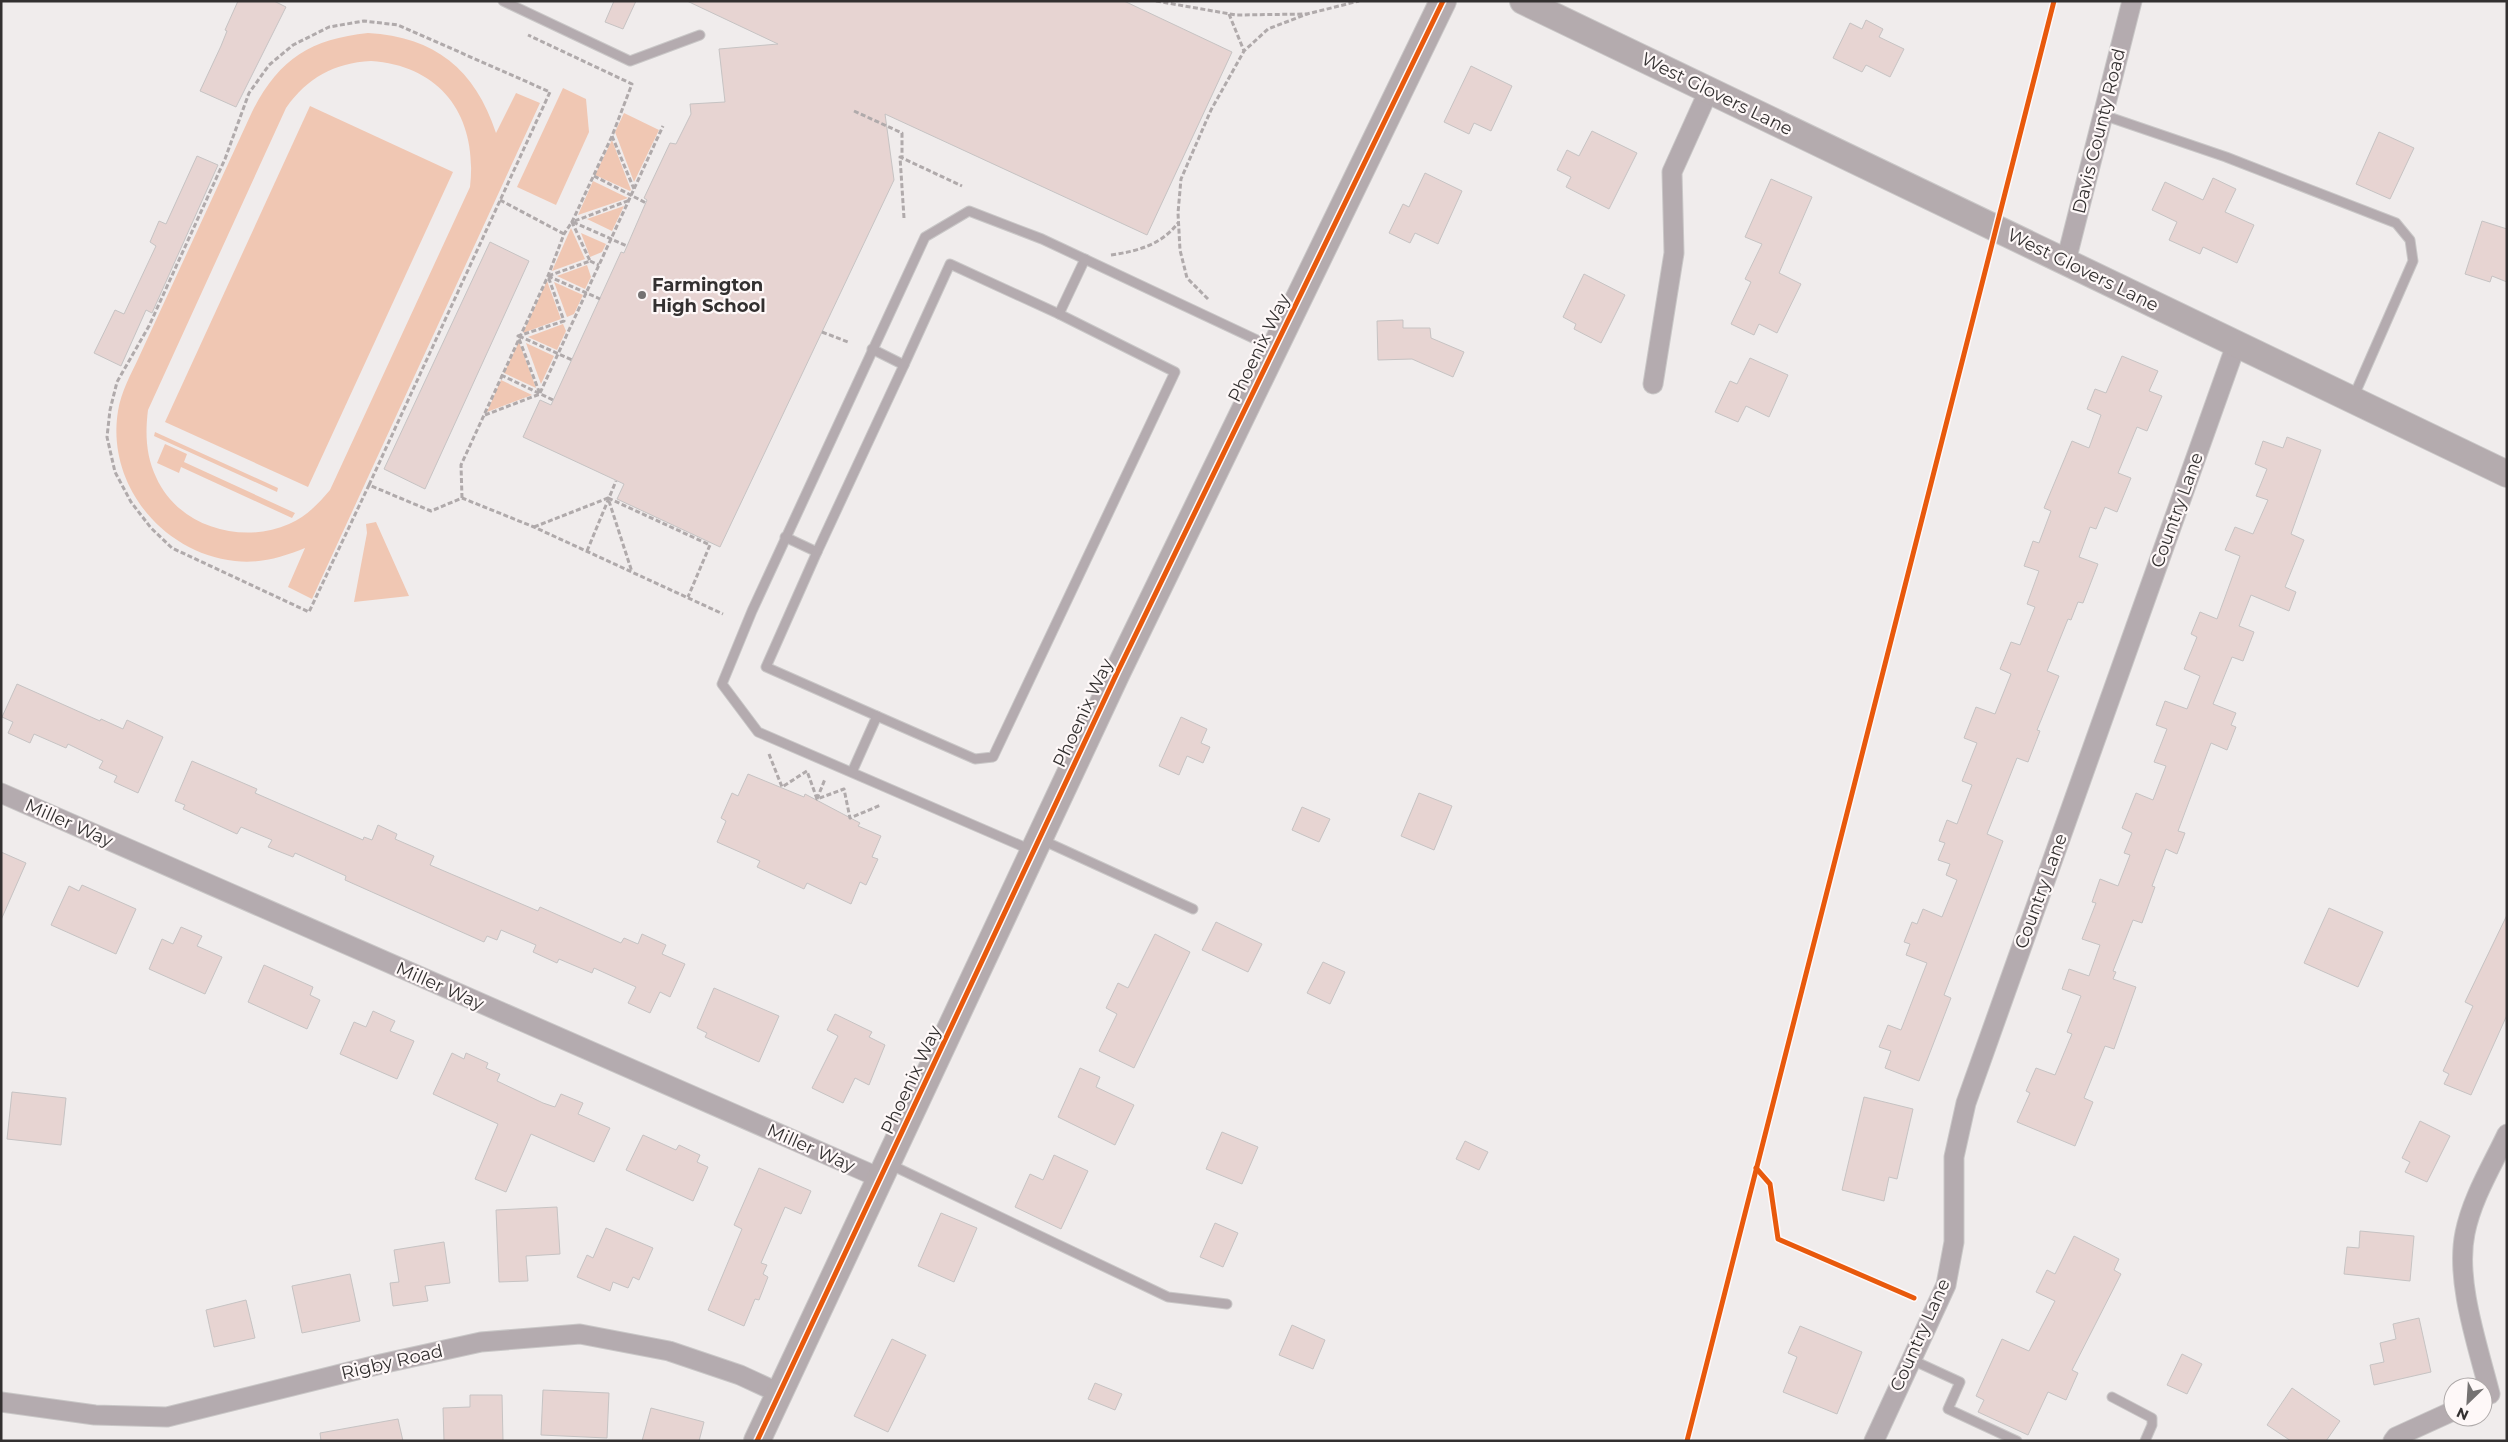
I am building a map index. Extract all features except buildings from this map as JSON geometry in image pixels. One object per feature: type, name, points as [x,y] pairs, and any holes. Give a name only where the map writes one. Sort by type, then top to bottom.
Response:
[{"type":"street","name":"Phoenix Way","points":[[757,1441],[1036,845],[1443,1]]},
{"type":"street","name":"West Glovers Lane","points":[[1523,1],[2066,261],[2352,402],[2507,474]]},
{"type":"street","name":"Davis County Road","points":[[2066,261],[2132,1]]},
{"type":"street","points":[[1652,384],[1674,253],[1672,172],[1709,90]]},
{"type":"street","name":"Country Lane","points":[[1874,1441],[1910,1359],[1946,1285],[1954,1242],[1954,1157],[1966,1103],[2236,345]]},
{"type":"street","name":"Miller Way","points":[[1,794],[883,1171]]},
{"type":"street","points":[[2489,1377],[2463,1278],[2463,1248],[2470,1217],[2507,1134]]},
{"type":"street","name":"Rigby Road","points":[[1,1402],[96,1415],[167,1417],[381,1364],[481,1342],[580,1334],[669,1351],[740,1374],[779,1393]]},
{"type":"street","points":[[2393,1441],[2396,1437],[2443,1416]]},
{"type":"lane","points":[[503,1],[630,61],[700,35]]},
{"type":"lane","points":[[2103,115],[2226,157],[2396,223],[2410,240],[2413,261],[2352,402]]},
{"type":"lane","points":[[1193,909],[852,772],[758,732],[722,684],[752,611],[924,237],[969,211],[1042,239],[1274,349]]},
{"type":"lane","points":[[1059,314],[1085,259]]},
{"type":"lane","points":[[950,264],[1059,314],[1175,372],[993,757],[975,758],[766,667],[950,264]]},
{"type":"lane","points":[[872,350],[904,365]]},
{"type":"lane","points":[[785,538],[818,552]]},
{"type":"lane","points":[[852,772],[876,716]]},
{"type":"lane","points":[[883,1171],[1168,1297],[1227,1304]]},
{"type":"lane","points":[[1910,1359],[1960,1382],[1948,1408],[2017,1441]]},
{"type":"lane","points":[[2112,1397],[2152,1418],[2152,1425],[2145,1441]]},
{"type":"path","points":[[1156,1],[1229,14],[1307,14]]},
{"type":"path","points":[[1213,302],[1205,297],[1187,278],[1180,250],[1178,223],[1180,179],[1207,118],[1244,51],[1268,30],[1307,14],[1360,1]]},
{"type":"path","points":[[1229,14],[1244,51]]},
{"type":"path","points":[[364,22],[398,26],[550,92],[369,485],[309,612],[172,548],[150,528],[131,502],[115,472],[107,437],[110,410],[117,382],[149,326],[225,160],[249,93],[269,65],[293,45],[329,27],[364,22]]},
{"type":"path","points":[[462,498],[461,465],[518,336],[548,276],[564,234],[572,222],[612,136],[632,84],[528,35]]},
{"type":"path","points":[[854,110],[902,133],[904,218]]},
{"type":"path","points":[[484,416],[540,394],[663,126]]},
{"type":"path","points":[[612,136],[634,190]]},
{"type":"path","points":[[902,158],[962,186]]},
{"type":"path","points":[[594,176],[630,198],[646,202]]},
{"type":"path","points":[[572,222],[630,198]]},
{"type":"path","points":[[500,200],[564,234]]},
{"type":"path","points":[[572,222],[627,246]]},
{"type":"path","points":[[572,222],[590,261],[599,265]]},
{"type":"path","points":[[1108,255],[1130,252],[1153,245],[1170,234],[1178,223]]},
{"type":"path","points":[[548,276],[590,261]]},
{"type":"path","points":[[548,276],[600,299]]},
{"type":"path","points":[[548,276],[564,321]]},
{"type":"path","points":[[518,336],[564,321],[572,324]]},
{"type":"path","points":[[822,332],[848,342]]},
{"type":"path","points":[[518,336],[572,360]]},
{"type":"path","points":[[518,336],[540,394]]},
{"type":"path","points":[[501,376],[553,400]]},
{"type":"path","points":[[587,551],[616,481]]},
{"type":"path","points":[[369,485],[431,511],[462,498],[534,527],[723,614]]},
{"type":"path","points":[[534,527],[608,498],[710,545],[688,598]]},
{"type":"path","points":[[608,498],[633,572]]},
{"type":"path","points":[[769,754],[782,787],[807,772],[817,799]]},
{"type":"path","points":[[817,799],[825,780]]},
{"type":"path","points":[[817,799],[844,788],[850,818],[881,805]]},
{"type":"shaded area","points":[[368,33],[413,41],[449,61],[464,74],[477,91],[496,133],[516,93],[540,103],[312,599],[288,587],[305,548],[271,559],[253,562],[235,561],[209,555],[184,544],[163,529],[145,510],[130,488],[121,464],[117,438],[118,411],[121,397],[130,377],[262,94],[285,66],[298,55],[313,47],[347,36]],"holes":[[[371,61],[396,65],[418,73],[436,85],[450,100],[461,118],[468,139],[471,162],[470,187],[330,490],[301,518],[271,530],[251,533],[232,532],[213,527],[195,519],[179,508],[166,494],[156,477],[147,445],[148,410],[286,108],[294,97],[312,80],[333,69],[358,62]]]},
{"type":"shaded area","points":[[563,88],[586,99],[589,132],[556,205],[517,187]]},
{"type":"shaded area","points":[[310,106],[453,172],[308,487],[165,422]]},
{"type":"shaded area","points":[[624,113],[659,130],[634,182],[615,132]]},
{"type":"shaded area","points":[[612,140],[631,190],[630,191],[595,175]]},
{"type":"shaded area","points":[[593,181],[628,198],[578,215]]},
{"type":"shaded area","points":[[624,206],[612,231],[587,219]]},
{"type":"shaded area","points":[[571,228],[585,259],[552,271]]},
{"type":"shaded area","points":[[581,233],[606,244],[602,252],[590,257]]},
{"type":"shaded area","points":[[587,265],[591,277],[585,289],[557,276]]},
{"type":"shaded area","points":[[547,281],[561,319],[523,333]]},
{"type":"shaded area","points":[[554,282],[583,295],[574,314],[567,317]]},
{"type":"shaded area","points":[[563,324],[566,331],[557,350],[528,337]]},
{"type":"shaded area","points":[[519,342],[536,388],[504,373]]},
{"type":"shaded area","points":[[526,343],[554,356],[541,384]]},
{"type":"shaded area","points":[[501,380],[532,395],[487,412]]},
{"type":"shaded area","points":[[155,432],[278,488],[277,492],[154,436]]},
{"type":"shaded area","points":[[165,444],[187,454],[184,462],[295,513],[292,518],[181,467],[179,473],[157,463]]},
{"type":"shaded area","points":[[376,522],[409,596],[354,602],[367,533],[366,524]]},
{"type":"cycle path","points":[[757,1441],[1117,673],[1443,1]]},
{"type":"cycle path","points":[[1687,1441],[2054,1]]},
{"type":"cycle path","points":[[1756,1168],[1770,1184],[1778,1239],[1914,1298]]},
{"type":"place","name":"Farmington High School","points":[[642,295]]}]
